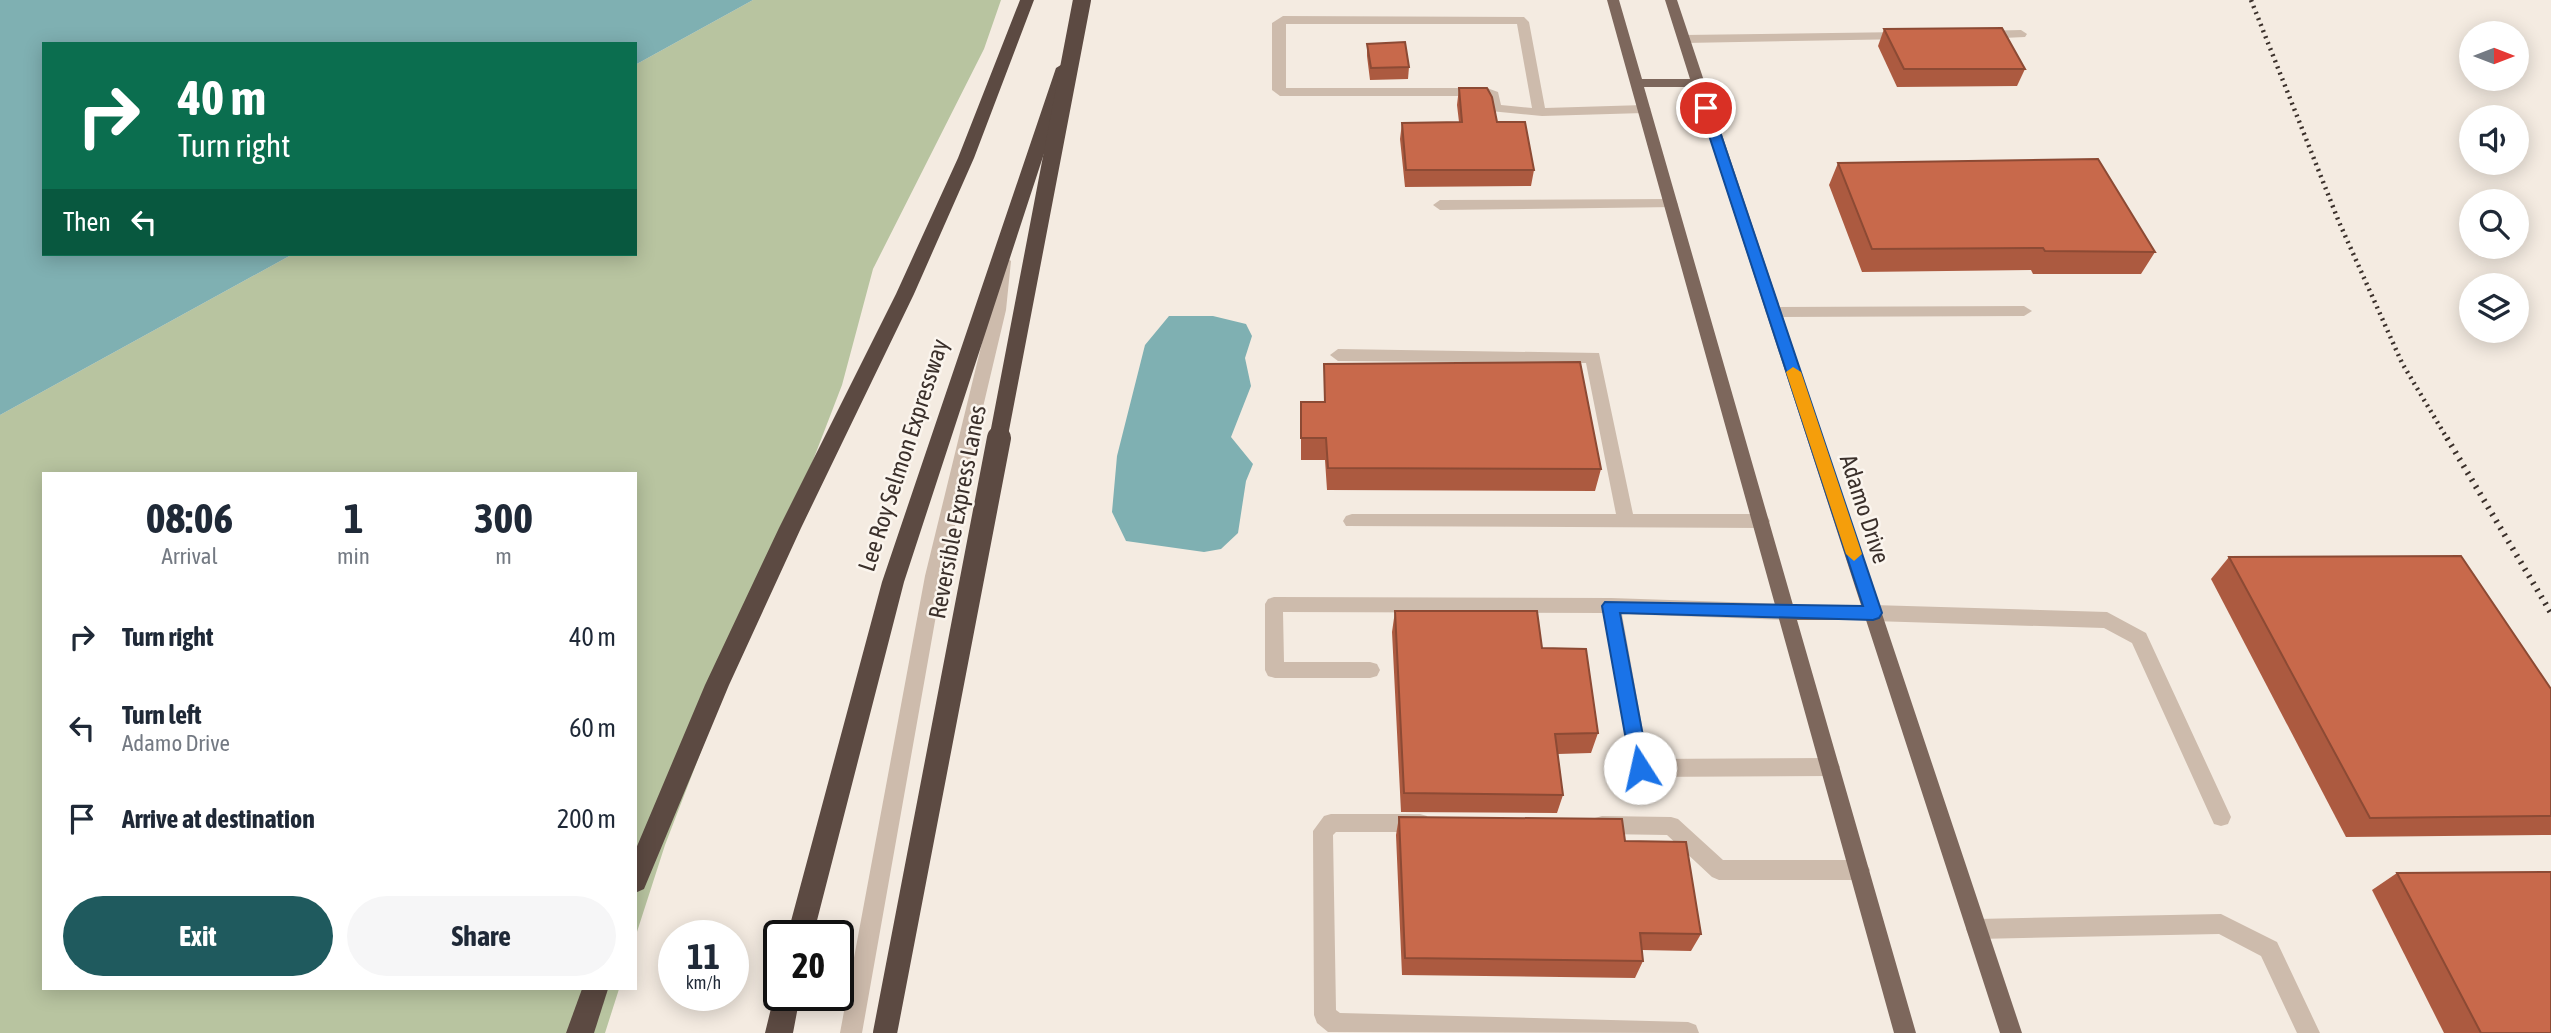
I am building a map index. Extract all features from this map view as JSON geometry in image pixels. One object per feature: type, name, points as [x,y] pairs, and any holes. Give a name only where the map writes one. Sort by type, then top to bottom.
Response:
[{"type":"highway","points":[[637,876],[717,685],[790,528],[905,294],[966,158],[1027,0]]},
{"type":"highway","name":"Lee Roy Selmon Expressway","points":[[804,920],[893,582],[1084,0]]},
{"type":"highway","name":"Reversible Express Lanes","points":[[885,1033],[1084,0]]},
{"type":"highway","points":[[580,1033],[595,990]]},
{"type":"highway","points":[[779,1033],[784,1011]]},
{"type":"main road","points":[[1613,0],[1905,1033]]},
{"type":"main road","name":"Adamo Drive","points":[[1671,0],[2011,1033]]},
{"type":"main road","points":[[1636,83],[1697,83]]},
{"type":"main road","points":[[1787,612],[1873,613]]},
{"type":"lane","points":[[1539,110],[1523,22],[1520,20],[1283,20],[1278,23],[1279,90],[1285,93],[1487,92],[1493,95],[1497,109],[1539,110],[1644,109]]},
{"type":"lane","points":[[1969,35],[2021,34]]},
{"type":"lane","points":[[1684,39],[1917,36]]},
{"type":"lane","points":[[1440,205],[1671,204]]},
{"type":"lane","points":[[851,1033],[934,576],[998,310],[1004,246]]},
{"type":"lane","points":[[1773,312],[2024,311]]},
{"type":"lane","points":[[1338,355],[1593,357],[1626,522]]},
{"type":"lane","points":[[1352,521],[1761,521]]},
{"type":"lane","points":[[1370,670],[1275,670],[1274,604],[1611,606],[1787,612]]},
{"type":"lane","points":[[1611,606],[1640,768],[1830,767]]},
{"type":"lane","points":[[1873,613],[2106,620],[2139,638],[2221,817]]},
{"type":"lane","points":[[1440,824],[1331,822],[1325,825],[1325,1015],[1336,1024],[1688,1033]]},
{"type":"lane","points":[[1576,825],[1671,826],[1719,870],[1860,870]]},
{"type":"lane","points":[[1977,929],[2221,924],[2269,949],[2309,1033]]},
{"type":"green space","points":[[753,0],[1001,0],[984,49],[873,269],[842,385],[665,845],[637,932],[637,472],[42,472],[42,990],[619,990],[605,1033],[0,1033],[0,415],[289,256],[637,256],[637,64]]},
{"type":"water","points":[[0,0],[753,0],[637,64],[637,42],[42,42],[42,256],[289,256],[0,415]]},
{"type":"water","points":[[1169,316],[1213,316],[1246,324],[1252,336],[1245,358],[1251,386],[1231,437],[1253,464],[1246,481],[1238,533],[1221,549],[1204,552],[1126,541],[1112,512],[1117,456],[1145,345]]},
{"type":"building","points":[[2002,28],[2025,69],[1904,69],[1884,29]]},
{"type":"building","points":[[1405,42],[1409,67],[1371,68],[1367,44]]},
{"type":"building","points":[[1459,88],[1487,88],[1492,97],[1497,122],[1525,122],[1534,170],[1406,170],[1402,123],[1462,122]]},
{"type":"building","points":[[2098,159],[2155,252],[2045,251],[2043,248],[1872,249],[1838,163]]},
{"type":"building","points":[[1580,362],[1601,469],[1328,468],[1326,438],[1301,438],[1301,402],[1325,402],[1324,364]]},
{"type":"building","points":[[2461,556],[2551,689],[2551,816],[2370,818],[2229,557]]},
{"type":"building","points":[[1395,611],[1537,611],[1542,648],[1586,649],[1598,733],[1555,734],[1563,795],[1404,793]]},
{"type":"building","points":[[1399,817],[1622,819],[1625,841],[1686,842],[1701,934],[1640,933],[1643,961],[1405,958]]},
{"type":"building","points":[[2551,872],[2551,1033],[2481,1033],[2397,873]]},
{"type":"railway","points":[[2251,0],[2339,222],[2402,363],[2448,440]]},
{"type":"railway","points":[[2447,438],[2551,613]]},
{"type":"slow traffic","points":[[1793,372],[1854,554]]},
{"type":"route","points":[[1640,768],[1611,606],[1873,613],[1706,108]]}]
